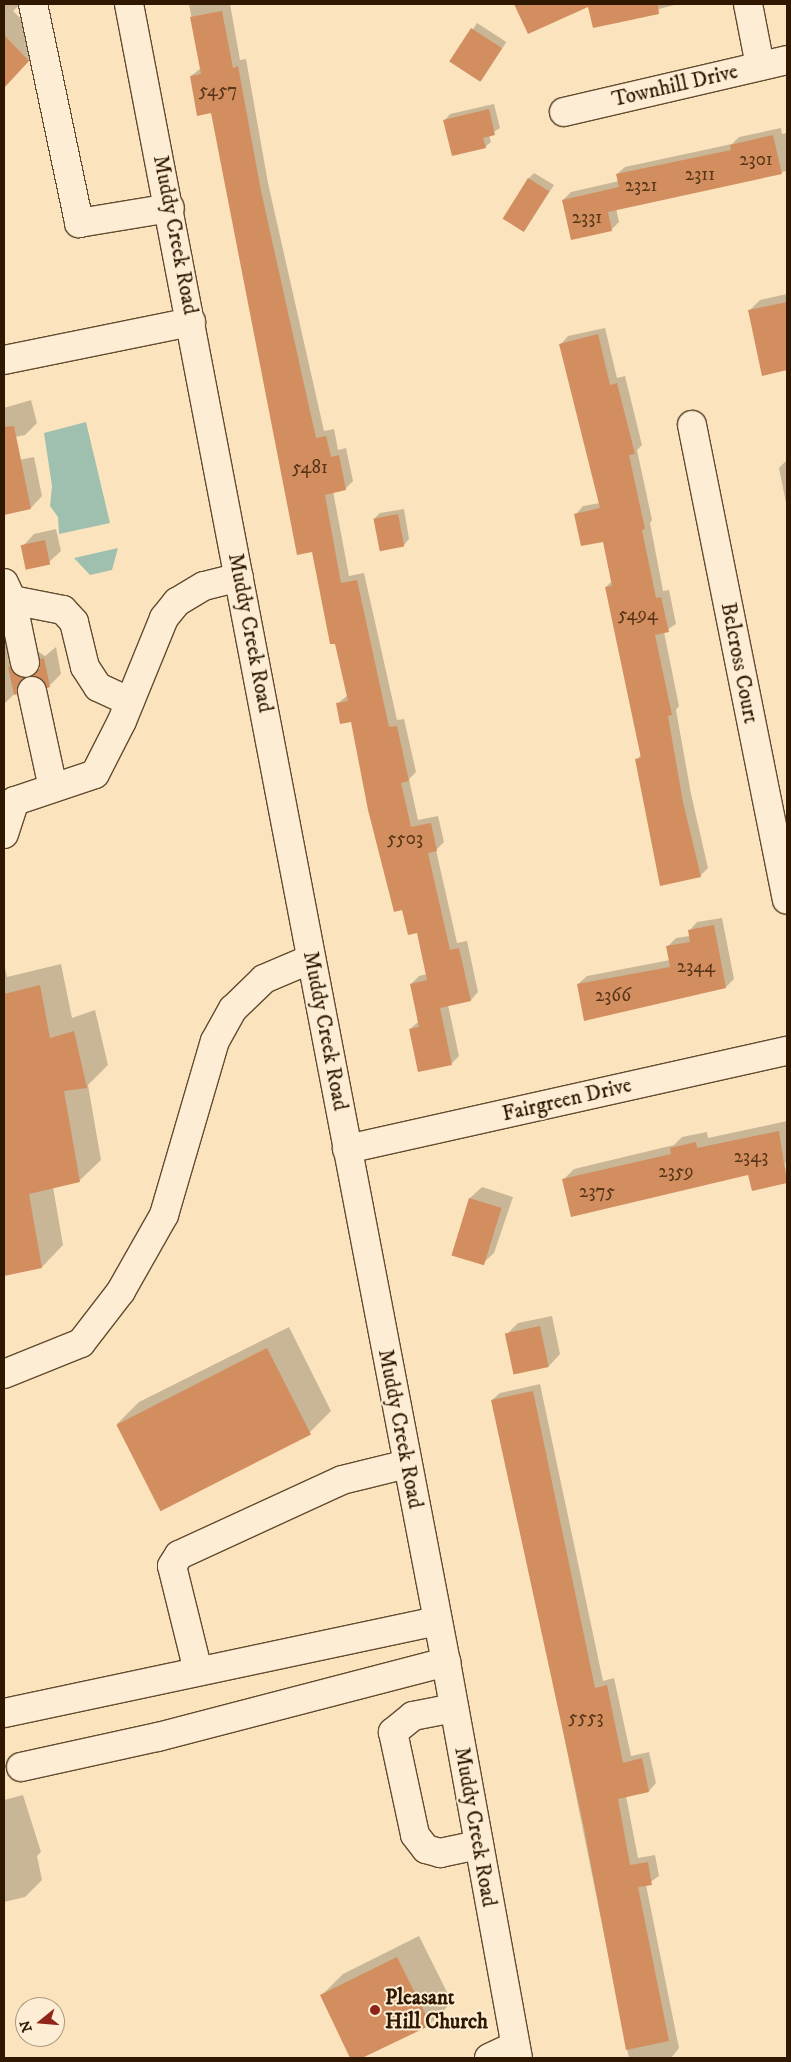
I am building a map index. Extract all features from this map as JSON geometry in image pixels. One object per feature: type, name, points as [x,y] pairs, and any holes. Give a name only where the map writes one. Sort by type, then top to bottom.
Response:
[{"type":"street","points":[[33,4],[79,222],[170,208]]},
{"type":"street","name":"Muddy Creek Road","points":[[129,4],[170,208],[436,1621],[446,1662],[517,2052]]},
{"type":"street","points":[[748,4],[760,66]]},
{"type":"street","name":"Townhill Drive","points":[[564,112],[787,60]]},
{"type":"street","points":[[4,360],[191,322]]},
{"type":"street","name":"Belcross Court","points":[[692,425],[787,900]]},
{"type":"street","points":[[4,834],[15,801],[95,774],[130,702],[164,618],[177,602],[204,586],[239,577]]},
{"type":"street","points":[[8,592],[63,610],[74,622],[86,668],[98,687],[130,702]]},
{"type":"street","points":[[8,592],[25,663]]},
{"type":"street","points":[[32,691],[52,788]]},
{"type":"street","points":[[4,1374],[81,1343],[121,1291],[164,1215],[214,1041],[233,1009],[264,979],[311,959]]},
{"type":"street","name":"Fairgreen Drive","points":[[348,1149],[787,1050]]},
{"type":"street","points":[[198,1671],[172,1566],[179,1555],[342,1480],[407,1464]]},
{"type":"street","points":[[4,1713],[436,1621]]},
{"type":"street","points":[[21,1767],[158,1737],[446,1662]]},
{"type":"street","points":[[454,1708],[413,1716],[397,1725],[393,1732],[415,1835],[426,1849],[440,1853],[479,1845]]},
{"type":"street","points":[[489,2058],[517,2052]]},
{"type":"shaded area","points":[[86,422],[110,523],[59,534],[58,517],[50,506],[52,486],[44,433]]},
{"type":"shaded area","points":[[118,548],[112,570],[90,575],[74,558]]},
{"type":"building","points":[[514,4],[658,4],[659,14],[593,28],[588,7],[528,34]]},
{"type":"building","points":[[222,11],[233,68],[238,66],[261,191],[316,438],[326,436],[331,457],[339,455],[346,490],[325,495],[341,583],[357,580],[389,727],[397,726],[409,781],[401,783],[411,827],[431,823],[437,851],[428,853],[450,950],[459,948],[471,1001],[440,1008],[452,1065],[418,1072],[409,1029],[419,1027],[410,984],[427,980],[417,933],[408,935],[402,910],[394,912],[368,810],[351,722],[340,724],[336,703],[348,701],[335,644],[330,644],[312,552],[297,555],[211,113],[197,116],[190,76],[201,74],[190,17]]},
{"type":"building","points":[[471,28],[502,48],[480,82],[449,62]]},
{"type":"building","points":[[4,35],[29,61],[4,88]]},
{"type":"building","points":[[489,109],[495,135],[483,138],[486,148],[452,156],[443,120]]},
{"type":"building","points":[[773,135],[782,174],[608,212],[612,231],[571,240],[562,200],[619,187],[616,174],[731,150],[730,145]]},
{"type":"building","points":[[528,178],[549,191],[524,232],[503,219]]},
{"type":"building","points":[[787,302],[787,370],[762,376],[748,310]]},
{"type":"building","points":[[598,334],[610,385],[617,383],[635,454],[629,455],[645,529],[642,530],[656,598],[661,597],[669,632],[655,635],[672,715],[668,716],[683,802],[701,877],[660,886],[635,759],[641,758],[605,587],[612,586],[603,542],[581,546],[574,514],[600,508],[559,344]]},
{"type":"building","points":[[14,426],[31,509],[4,515],[4,427]]},
{"type":"building","points":[[398,514],[404,546],[380,551],[373,519]]},
{"type":"building","points":[[45,540],[50,564],[26,570],[21,545]]},
{"type":"building","points":[[44,658],[50,687],[47,688],[43,680],[33,676],[40,668],[40,659]]},
{"type":"building","points":[[8,666],[24,678],[17,686],[17,694],[14,695]]},
{"type":"building","points":[[714,925],[726,988],[584,1021],[577,984],[670,967],[666,946],[690,942],[688,930]]},
{"type":"building","points":[[40,985],[50,1038],[74,1031],[87,1088],[64,1091],[80,1182],[29,1194],[42,1268],[4,1276],[4,994]]},
{"type":"building","points":[[779,1131],[787,1183],[752,1191],[748,1175],[571,1217],[562,1179],[671,1154],[670,1148],[696,1142],[697,1148]]},
{"type":"building","points":[[469,1198],[502,1208],[484,1265],[451,1255]]},
{"type":"building","points":[[540,1326],[549,1367],[514,1375],[505,1333]]},
{"type":"building","points":[[267,1348],[311,1434],[160,1511],[116,1425]]},
{"type":"building","points":[[533,1391],[595,1688],[607,1685],[623,1763],[642,1758],[649,1792],[618,1799],[630,1865],[648,1862],[652,1885],[638,1887],[669,2041],[626,2050],[584,1828],[491,1400]]},
{"type":"building","name":"Pleasant Hill Church","points":[[397,1957],[431,2025],[362,2058],[350,2058],[320,1995]]},
{"type":"place","name":"Pleasant Hill Church","points":[[375,2010]]}]
